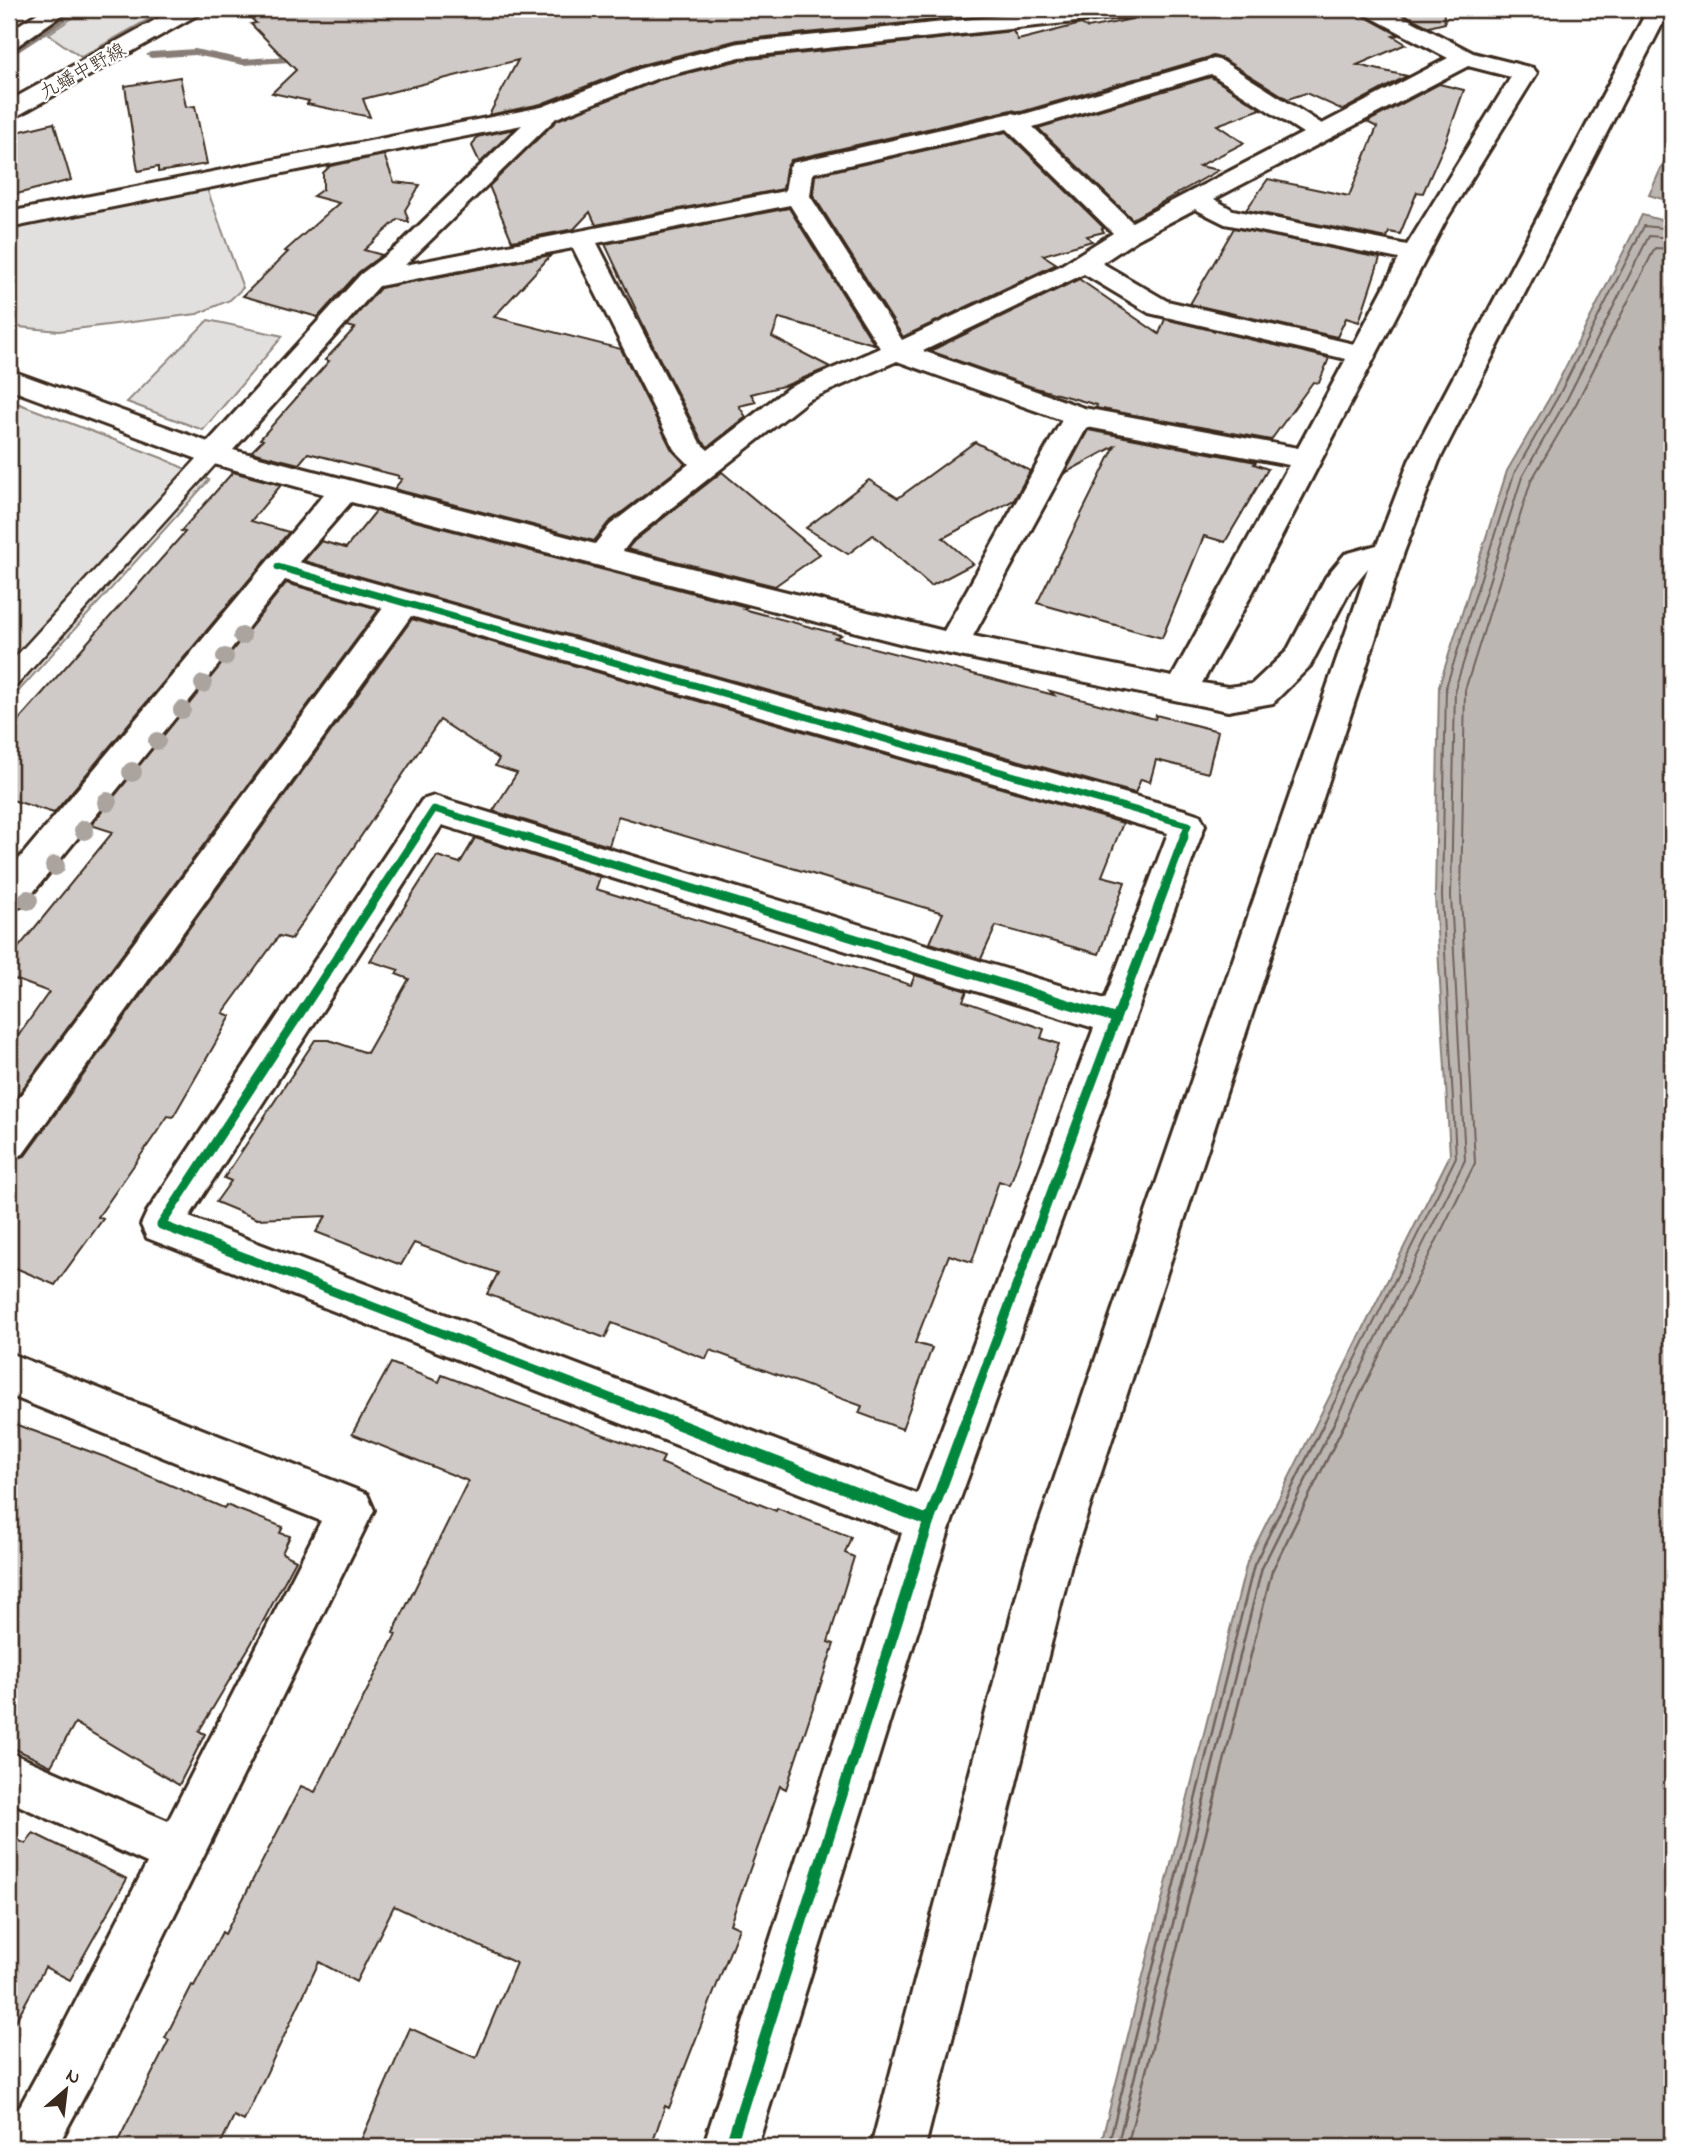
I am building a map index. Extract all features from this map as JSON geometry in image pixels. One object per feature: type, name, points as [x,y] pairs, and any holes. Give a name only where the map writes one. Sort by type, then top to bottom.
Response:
[{"type":"street","points":[[9,41],[59,9]]},
{"type":"street","name":"九蟠中野線","points":[[9,111],[191,9]]},
{"type":"street","points":[[900,9],[911,30]]},
{"type":"street","points":[[9,220],[548,113],[650,72],[739,50],[1133,9]]},
{"type":"street","points":[[1181,691],[1433,220],[1525,73],[1465,58],[1373,9]]},
{"type":"street","points":[[898,2147],[1048,1564],[1389,552],[1424,461],[1660,9]]},
{"type":"street","points":[[601,556],[621,533],[798,394],[925,341],[1084,263],[1129,234],[1465,58]]},
{"type":"street","points":[[1016,124],[1214,66],[1320,133]]},
{"type":"street","points":[[213,454],[370,280],[408,250],[548,113]]},
{"type":"street","points":[[1129,234],[1012,120],[801,168],[797,197],[896,351],[1079,416],[1307,459]]},
{"type":"street","points":[[370,280],[797,197]]},
{"type":"street","points":[[1196,198],[1225,216],[1415,254]]},
{"type":"street","points":[[582,239],[688,449],[708,464]]},
{"type":"street","points":[[1084,263],[1158,307],[1362,354]]},
{"type":"street","points":[[9,379],[213,454],[344,490],[911,635],[1228,699],[1261,695],[1299,658],[1337,585],[1356,561],[1389,552]]},
{"type":"street","points":[[954,642],[1079,416]]},
{"type":"street","points":[[9,896],[344,490]]},
{"type":"street","points":[[278,567],[1188,825],[929,1521],[730,2147]]},
{"type":"street","points":[[9,1142],[404,602]]},
{"type":"street","points":[[929,1521],[161,1224],[435,809],[1114,1018]]},
{"type":"street","points":[[9,1374],[351,1510],[74,2061],[27,2147]]},
{"type":"street","points":[[9,1776],[179,1852]]},
{"type":"lane","points":[[9,679],[213,454]]},
{"type":"shaded area","points":[[86,9],[165,10],[81,57],[48,34]]},
{"type":"shaded area","points":[[206,186],[243,288],[230,300],[197,314],[59,331],[9,326],[9,226]]},
{"type":"shaded area","points":[[208,320],[283,336],[203,430],[127,402]]},
{"type":"shaded area","points":[[9,400],[162,458],[209,480],[9,702]]},
{"type":"water","points":[[1672,144],[1672,202],[1649,195]]},
{"type":"water","points":[[1642,215],[1672,223],[1672,2147],[1100,2147],[1247,1562],[1450,1155],[1435,896],[1439,686],[1507,471],[1553,392]]},
{"type":"building","points":[[242,9],[938,9],[945,19],[738,40],[641,65],[541,104],[489,115],[518,60],[363,99],[370,117],[307,104],[309,101],[272,93],[296,70],[251,24],[256,23]]},
{"type":"building","points":[[1182,9],[1359,9],[1364,16],[1399,35],[1393,36],[1406,44],[1357,65],[1407,76],[1343,110],[1306,93],[1288,99],[1223,59],[1213,56],[1021,112],[1011,110],[791,160],[786,168],[783,189],[596,225],[590,212],[574,229],[512,241],[489,186],[557,120],[659,80],[740,60],[1013,31],[1018,40],[1081,24],[1088,28]]},
{"type":"building","points":[[1394,9],[1443,9],[1445,23],[1429,27]]},
{"type":"building","points":[[180,77],[186,107],[195,106],[207,164],[158,172],[158,167],[138,171],[125,86]]},
{"type":"building","points":[[1211,77],[1261,109],[1217,125],[1244,143],[1199,166],[1219,170],[1132,219],[1038,128]]},
{"type":"building","points":[[1439,84],[1464,90],[1423,193],[1417,192],[1400,234],[1389,232],[1387,238],[1246,210],[1268,179],[1349,196],[1377,127],[1367,122]]},
{"type":"building","points":[[54,123],[71,180],[9,196],[9,134]]},
{"type":"building","points":[[514,129],[480,163],[472,146],[477,137]]},
{"type":"building","points":[[1006,132],[1104,228],[1104,232],[1087,236],[1092,241],[1043,255],[1057,264],[903,337],[813,195],[815,175]]},
{"type":"building","points":[[384,155],[394,182],[420,185],[405,210],[409,222],[398,219],[364,250],[382,255],[359,272],[318,317],[243,296],[288,252],[285,251],[339,203],[313,196],[323,189],[323,173],[330,166]]},
{"type":"building","points":[[789,208],[874,344],[779,318],[772,337],[830,367],[787,385],[751,394],[756,402],[739,406],[746,417],[708,447],[702,441],[654,348],[605,244]]},
{"type":"building","points":[[1234,228],[1380,258],[1359,322],[1346,318],[1337,337],[1190,304]]},
{"type":"building","points":[[551,255],[494,317],[621,349],[672,450],[685,464],[608,523],[594,541],[394,489],[402,479],[398,478],[399,476],[308,453],[299,464],[251,452],[329,361],[325,360],[355,328],[347,326],[380,288]]},
{"type":"building","points":[[1079,279],[1159,334],[1165,319],[1329,358],[1319,383],[1313,382],[1271,440],[1096,408],[1097,405],[1032,387],[930,351]]},
{"type":"building","points":[[1088,430],[1256,462],[1254,464],[1268,469],[1225,542],[1204,536],[1162,638],[1037,603],[1115,446],[1065,473]]},
{"type":"building","points":[[975,442],[1030,471],[1014,500],[943,538],[973,564],[931,586],[873,535],[848,554],[806,528],[869,480],[898,498]]},
{"type":"building","points":[[233,472],[281,485],[251,521],[289,532],[54,813],[9,799],[9,731],[185,532],[181,531]]},
{"type":"building","points":[[722,472],[820,554],[775,586],[627,549]]},
{"type":"building","points":[[376,511],[747,607],[743,609],[841,635],[835,638],[1054,695],[1050,691],[1155,719],[1156,715],[1218,731],[1208,773],[1156,760],[1150,782],[1141,779],[1135,793],[304,561],[321,541],[346,548]]},
{"type":"building","points":[[286,583],[379,609],[9,1107],[9,1049],[49,992],[9,977],[9,959],[113,832],[91,825]]},
{"type":"building","points":[[412,619],[1123,823],[1102,876],[1125,882],[1099,954],[996,926],[981,959],[930,943],[943,913],[618,816],[609,846],[493,811],[517,773],[495,766],[499,759],[440,720],[291,939],[279,936],[223,1013],[231,1016],[173,1117],[168,1116],[98,1217],[103,1219],[55,1285],[9,1265],[9,1161],[25,1156]]},
{"type":"building","points":[[475,838],[600,877],[596,889],[911,985],[915,975],[967,991],[963,1001],[1044,1029],[1041,1038],[1059,1044],[1010,1185],[999,1181],[972,1262],[949,1255],[915,1343],[932,1348],[902,1429],[859,1413],[862,1406],[710,1350],[706,1359],[612,1323],[605,1338],[487,1294],[498,1273],[414,1243],[401,1265],[316,1232],[326,1216],[257,1219],[216,1202],[231,1181],[224,1178],[315,1040],[329,1040],[367,1053],[409,979],[396,974],[399,970],[370,961],[437,856],[460,863]]},
{"type":"building","points":[[391,1363],[439,1382],[442,1375],[664,1457],[661,1463],[776,1511],[777,1508],[851,1537],[845,1553],[854,1557],[828,1642],[834,1644],[786,1789],[780,1786],[730,1924],[739,1928],[669,2108],[665,2106],[651,2147],[358,2147],[410,2028],[476,2058],[516,1963],[394,1906],[356,1982],[319,1962],[244,2121],[234,2116],[219,2147],[115,2147],[169,2040],[165,2038],[192,1985],[194,1986],[222,1932],[225,1934],[301,1786],[315,1792],[396,1634],[393,1633],[468,1481],[352,1434]]},
{"type":"building","points":[[9,1422],[105,1457],[224,1508],[226,1505],[283,1527],[280,1533],[290,1536],[282,1553],[296,1560],[251,1644],[199,1731],[205,1734],[179,1785],[75,1723],[51,1766],[9,1746]]},
{"type":"building","points":[[33,1833],[127,1879],[70,1980],[45,1967],[9,2033],[9,1836],[26,1844]]},
{"type":"waterway","points":[[9,55],[79,9]]},
{"type":"waterway","points":[[151,55],[195,52],[243,62],[306,58]]},
{"type":"cycle path","points":[[278,567],[1188,825],[929,1521],[730,2147]]},
{"type":"cycle path","points":[[929,1521],[161,1225],[434,809],[1114,1018]]}]
